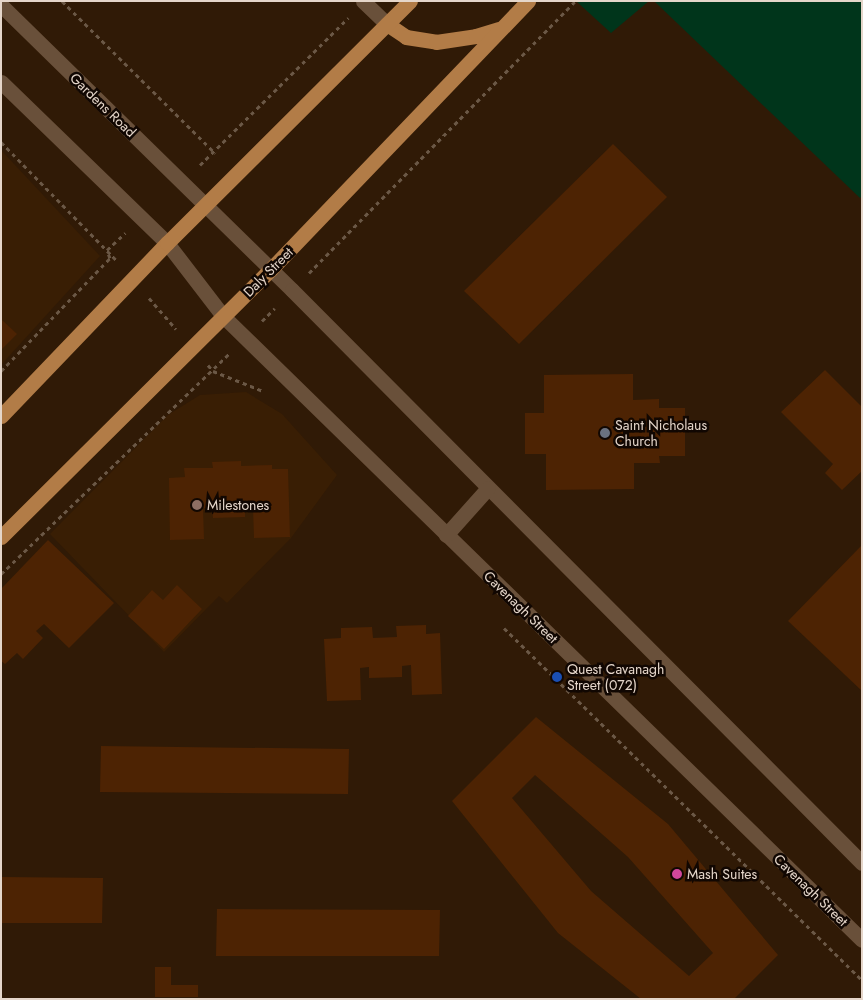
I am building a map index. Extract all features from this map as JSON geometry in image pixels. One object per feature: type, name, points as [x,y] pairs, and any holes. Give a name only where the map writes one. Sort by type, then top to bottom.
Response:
[{"type":"main road","points":[[1,416],[167,243],[410,1]]},
{"type":"main road","name":"Daly Street","points":[[1,537],[270,270],[528,1]]},
{"type":"main road","points":[[387,24],[406,37],[436,42],[476,36],[502,27]]},
{"type":"street","points":[[363,1],[387,24]]},
{"type":"street","name":"Gardens Road","points":[[1,5],[270,270]]},
{"type":"street","points":[[1,82],[167,243]]},
{"type":"street","name":"Cavenagh Street","points":[[167,243],[223,316],[862,940]]},
{"type":"street","points":[[270,270],[862,863]]},
{"type":"street","points":[[446,535],[488,488]]},
{"type":"path","points":[[62,1],[215,153],[351,15]]},
{"type":"path","points":[[1,574],[213,371],[575,1]]},
{"type":"path","points":[[1,142],[119,264]]},
{"type":"path","points":[[1,371],[110,258],[107,250]]},
{"type":"path","points":[[144,292],[182,335]]},
{"type":"path","points":[[206,364],[213,371],[265,392]]},
{"type":"path","points":[[499,623],[862,980]]},
{"type":"shaded area","points":[[1,150],[100,256],[1,365]]},
{"type":"shaded area","name":"Milestones","points":[[246,392],[282,414],[337,475],[291,538],[227,603],[219,596],[164,652],[50,534],[168,415],[200,395]]},
{"type":"green space","points":[[576,1],[649,1],[611,33]]},
{"type":"green space","points":[[654,1],[862,1],[862,196],[860,198]]},
{"type":"building","points":[[613,144],[667,197],[519,344],[464,291]]},
{"type":"building","points":[[1,319],[17,334],[1,350]]},
{"type":"building","points":[[825,370],[862,407],[862,471],[842,490],[825,473],[833,464],[781,412]]},
{"type":"building","name":"Saint Nicholaus Church","points":[[633,374],[633,400],[659,399],[659,408],[685,408],[685,456],[659,456],[660,463],[634,463],[634,489],[546,490],[546,454],[525,454],[525,413],[544,413],[544,375]]},
{"type":"building","points":[[241,461],[241,466],[272,465],[272,469],[288,469],[290,537],[254,538],[253,508],[245,508],[245,517],[213,518],[212,508],[203,508],[204,539],[170,540],[169,478],[185,477],[184,468],[213,468],[212,462]]},
{"type":"building","points":[[48,540],[114,603],[69,648],[44,624],[36,631],[43,638],[23,659],[17,653],[5,664],[1,661],[1,589]]},
{"type":"building","points":[[862,545],[862,691],[788,621]]},
{"type":"building","points":[[177,585],[202,609],[164,649],[128,616],[152,590],[163,600]]},
{"type":"building","points":[[426,625],[426,634],[440,633],[442,694],[412,695],[411,665],[402,666],[402,677],[369,678],[369,667],[360,668],[361,700],[327,701],[324,639],[341,638],[341,628],[372,627],[373,638],[397,637],[396,626]]},
{"type":"building","name":"Mash Suites","points":[[536,717],[668,824],[778,955],[734,999],[641,999],[558,933],[452,801]],"holes":[[[535,775],[628,857],[713,953],[689,976],[591,891],[512,798]]]},
{"type":"building","points":[[101,746],[349,749],[348,794],[100,792]]},
{"type":"building","points":[[1,877],[103,878],[102,923],[1,923]]},
{"type":"building","points":[[217,909],[440,910],[439,956],[216,956]]},
{"type":"building","points":[[155,967],[171,967],[171,985],[198,985],[198,997],[155,997]]},
{"type":"place","name":"Saint Nicholaus Church","points":[[605,433]]},
{"type":"place","name":"Milestones","points":[[197,505]]},
{"type":"place","name":"Quest Cavanagh Street (072)","points":[[557,677]]},
{"type":"place","name":"Mash Suites","points":[[677,874]]}]
